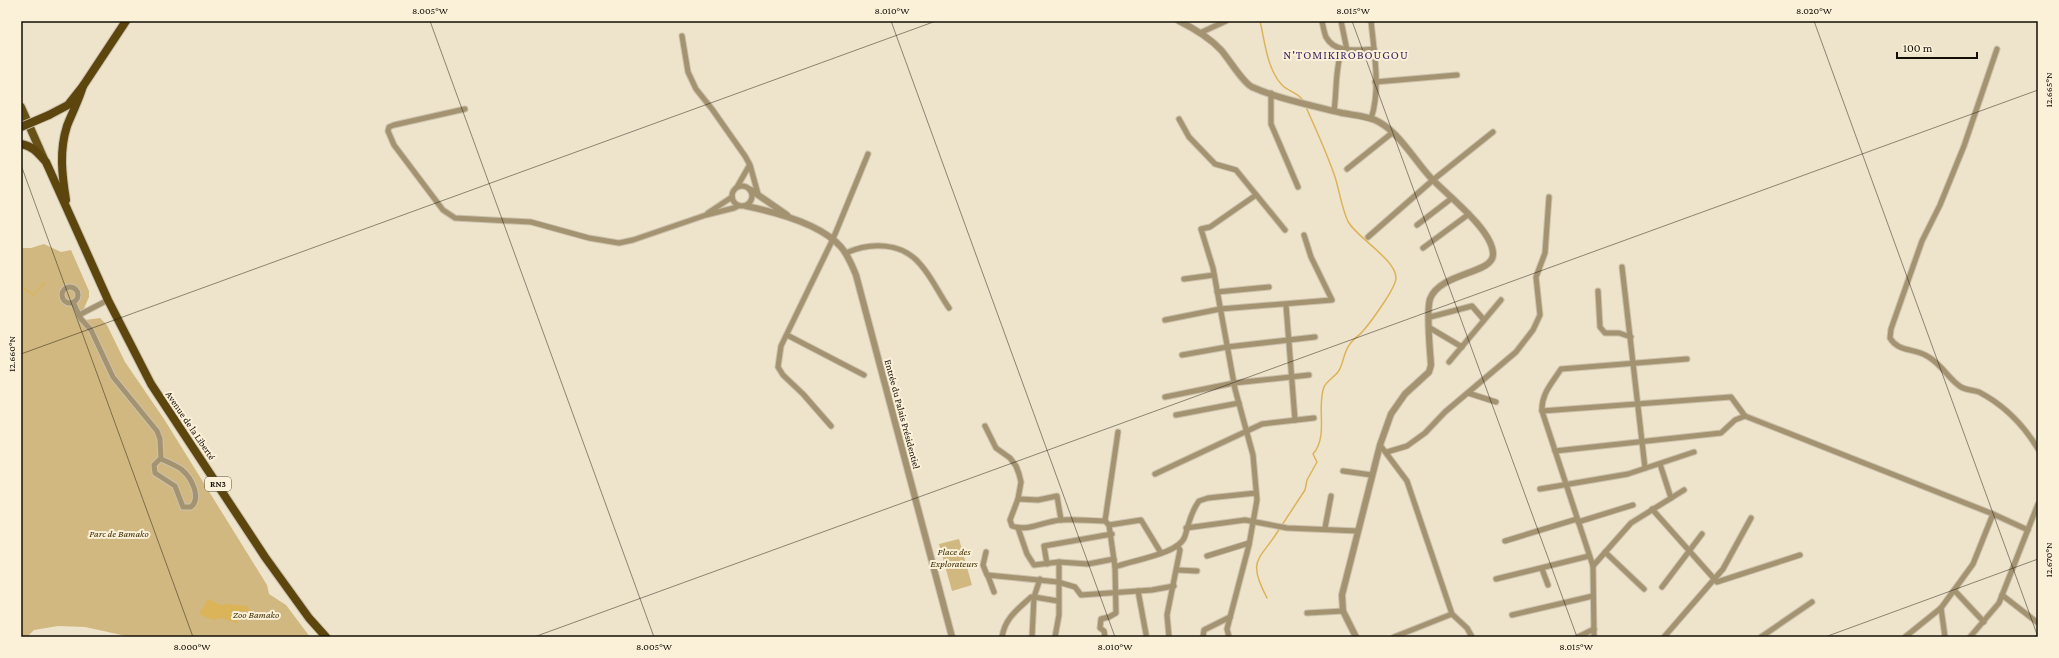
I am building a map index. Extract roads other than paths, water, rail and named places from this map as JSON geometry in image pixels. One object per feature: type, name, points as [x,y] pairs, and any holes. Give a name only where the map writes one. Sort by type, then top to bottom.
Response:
[{"type":"highway","points":[[21,127],[68,105],[84,86],[126,21]]},
{"type":"highway","points":[[67,209],[62,174],[63,148],[68,126],[84,86]]},
{"type":"highway","points":[[21,144],[35,150],[46,162],[67,209]]},
{"type":"highway","name":"Avenue de la Liberté","points":[[67,209],[108,300],[151,384],[266,557],[309,618],[326,637]]},
{"type":"main road","points":[[21,107],[46,162]]},
{"type":"street","points":[[1180,21],[1202,32],[1222,51],[1250,86],[1311,105],[1371,119],[1383,124],[1392,132],[1433,180],[1469,214],[1490,242],[1494,256],[1491,262],[1481,268],[1452,277],[1442,284],[1430,299],[1431,365],[1429,372],[1397,404],[1391,414],[1380,445],[1342,595],[1343,611],[1356,637]]},
{"type":"street","points":[[1202,32],[1226,21]]},
{"type":"street","points":[[1322,21],[1326,38],[1345,49],[1374,49]]},
{"type":"street","points":[[1334,111],[1337,89],[1338,61],[1345,49],[1341,21]]},
{"type":"street","points":[[1371,21],[1375,82],[1374,108],[1371,119]]},
{"type":"street","points":[[682,36],[688,72],[696,89],[733,137],[750,165],[759,197]]},
{"type":"street","points":[[1998,49],[1964,146],[1940,205],[1922,241],[1891,329],[1890,338],[1898,347],[1925,355],[1940,364],[1962,387],[1977,392],[2001,405],[2027,430],[2038,449]]},
{"type":"street","points":[[1375,82],[1457,75]]},
{"type":"street","points":[[1271,93],[1271,124],[1298,187]]},
{"type":"street","points":[[465,109],[394,125],[389,127],[388,131],[394,145],[443,210],[455,218],[531,222],[589,238],[619,243],[633,240],[706,215],[738,206],[746,206],[752,197],[751,190],[746,187],[737,187]]},
{"type":"street","points":[[1179,119],[1189,137],[1215,164],[1236,170],[1285,230]]},
{"type":"street","points":[[1347,169],[1392,132]]},
{"type":"street","points":[[1368,237],[1433,180],[1493,132]]},
{"type":"street","points":[[831,426],[804,394],[783,375],[778,367],[781,346],[833,239],[868,154]]},
{"type":"street","points":[[706,215],[732,197],[733,192],[750,165]]},
{"type":"street","name":"Entrée du Palais Présidentiel","points":[[751,190],[759,197],[799,222],[833,239],[846,253],[856,274],[952,637]]},
{"type":"street","points":[[1229,637],[1227,629],[1249,542],[1256,493],[1253,455],[1234,383],[1214,275],[1201,229],[1210,227],[1256,195]]},
{"type":"street","points":[[732,197],[738,206]]},
{"type":"street","points":[[1386,452],[1407,446],[1425,433],[1445,412],[1516,352],[1532,330],[1540,315],[1536,277],[1545,253],[1549,197]]},
{"type":"street","points":[[1417,225],[1452,198]]},
{"type":"street","name":"Entrée du Palais Présidentiel","points":[[746,206],[799,222]]},
{"type":"street","points":[[1423,248],[1469,214]]},
{"type":"street","points":[[1165,320],[1220,309],[1332,300],[1311,257],[1304,235]]},
{"type":"street","points":[[846,253],[866,247],[887,246],[905,251],[920,264],[949,308]]},
{"type":"street","points":[[1622,267],[1645,468]]},
{"type":"street","points":[[1184,278],[1214,275]]},
{"type":"street","points":[[1217,292],[1269,287]]},
{"type":"street","points":[[1598,291],[1600,327],[1605,333],[1619,333],[1631,337]]},
{"type":"street","points":[[79,315],[108,300]]},
{"type":"street","points":[[1449,362],[1501,300]]},
{"type":"street","points":[[73,302],[79,315],[91,330],[119,385],[157,431],[160,439],[161,458],[154,465],[155,473],[175,486],[183,507],[191,507],[195,504],[196,498],[196,491],[192,483],[182,470],[161,458]]},
{"type":"street","points":[[1286,304],[1290,340],[1291,377],[1295,420]]},
{"type":"street","points":[[1430,317],[1472,306],[1484,320]]},
{"type":"street","points":[[1430,328],[1462,347]]},
{"type":"street","points":[[787,335],[864,375]]},
{"type":"street","points":[[1182,355],[1226,346],[1315,337]]},
{"type":"street","points":[[1594,637],[1593,566],[1542,411],[1542,401],[1550,385],[1562,369],[1687,359]]},
{"type":"street","points":[[1165,397],[1234,383],[1309,375]]},
{"type":"street","points":[[1468,393],[1496,402]]},
{"type":"street","points":[[1542,411],[1731,397],[1745,416],[1993,514],[2028,530]]},
{"type":"street","points":[[1176,415],[1239,403]]},
{"type":"street","points":[[1555,451],[1721,433],[1735,420],[1745,416]]},
{"type":"street","points":[[1155,474],[1262,424],[1314,418]]},
{"type":"street","points":[[985,426],[996,448],[1010,458],[1016,466],[1021,482],[1018,499],[1010,520],[1012,526],[1018,528],[1061,520],[1107,523],[1141,520],[1160,553]]},
{"type":"street","points":[[1104,637],[1104,631],[1100,628],[1101,619],[1116,613],[1115,567],[1112,534],[1107,523],[1118,432]]},
{"type":"street","points":[[1380,445],[1407,481],[1452,614],[1467,628],[1472,637]]},
{"type":"street","points":[[1540,489],[1628,474],[1694,452]]},
{"type":"street","points":[[1660,464],[1671,498]]},
{"type":"street","points":[[1343,471],[1372,475]]},
{"type":"street","points":[[1593,566],[1632,523],[1684,490]]},
{"type":"street","points":[[1115,567],[1178,547],[1185,537],[1186,528],[1198,502],[1208,498],[1256,493]]},
{"type":"street","points":[[1018,499],[1038,500],[1057,496],[1061,520]]},
{"type":"street","points":[[1324,528],[1331,496]]},
{"type":"street","points":[[1970,637],[1998,604],[2038,504]]},
{"type":"street","points":[[1505,541],[1633,505]]},
{"type":"street","points":[[1652,509],[1717,582],[1800,555]]},
{"type":"street","points":[[1905,637],[1941,608],[1973,564],[1993,514]]},
{"type":"street","points":[[1664,637],[1723,569],[1751,518]]},
{"type":"street","points":[[1186,528],[1245,520],[1287,528],[1324,528],[1358,531]]},
{"type":"street","points":[[1018,528],[1030,561],[1034,565],[1059,562],[1088,564],[1114,559]]},
{"type":"street","points":[[1047,564],[1044,546],[1112,534]]},
{"type":"street","points":[[1662,587],[1702,534]]},
{"type":"street","points":[[1207,556],[1249,542]]},
{"type":"street","points":[[1169,637],[1166,615],[1177,570],[1180,550],[1178,547]]},
{"type":"street","points":[[986,552],[983,565],[994,592]]},
{"type":"street","points":[[1605,552],[1644,589]]},
{"type":"street","points":[[1496,579],[1589,556]]},
{"type":"street","points":[[1054,637],[1059,615],[1059,562]]},
{"type":"street","points":[[1542,568],[1548,585]]},
{"type":"street","points":[[1177,570],[1197,571]]},
{"type":"street","points":[[988,576],[1040,579],[1058,582],[1075,587],[1081,595],[1138,591],[1174,586]]},
{"type":"street","points":[[1032,637],[1034,597],[1040,579]]},
{"type":"street","points":[[1954,590],[1984,622]]},
{"type":"street","points":[[1138,591],[1146,634]]},
{"type":"street","points":[[2002,595],[2038,623]]},
{"type":"street","points":[[1512,615],[1593,596]]},
{"type":"street","points":[[1002,637],[1004,625],[1011,616],[1031,597],[1058,601]]},
{"type":"street","points":[[1760,637],[1812,602]]},
{"type":"street","points":[[1941,608],[1945,637]]},
{"type":"street","points":[[1307,613],[1343,611]]},
{"type":"street","points":[[1394,637],[1452,614]]},
{"type":"street","points":[[1203,637],[1204,630],[1230,617]]},
{"type":"street","points":[[1578,637],[1594,629]]},
{"type":"waterway","points":[[1260,21],[1267,55],[1277,79],[1282,85],[1300,97],[1304,102]]},
{"type":"waterway","points":[[1282,525],[1305,490],[1307,480],[1317,462],[1313,454],[1318,447],[1320,438],[1321,404],[1324,387],[1340,369],[1348,347],[1366,327],[1382,305],[1392,289],[1396,278],[1390,264],[1349,223],[1343,208],[1332,168],[1306,107]]},
{"type":"waterway","points":[[21,286],[33,295],[45,283]]},
{"type":"waterway","points":[[1267,598],[1257,575],[1258,560],[1280,528]]},
{"type":"district","name":"N'TOMIKIROBOUGOU","points":[[1346,55]]},
{"type":"park label","name":"Parc de Bamako","points":[[119,533]]},
{"type":"park label","name":"Place des Explorateurs","points":[[954,556]]},
{"type":"park label","name":"Zoo Bamako","points":[[256,614]]}]
